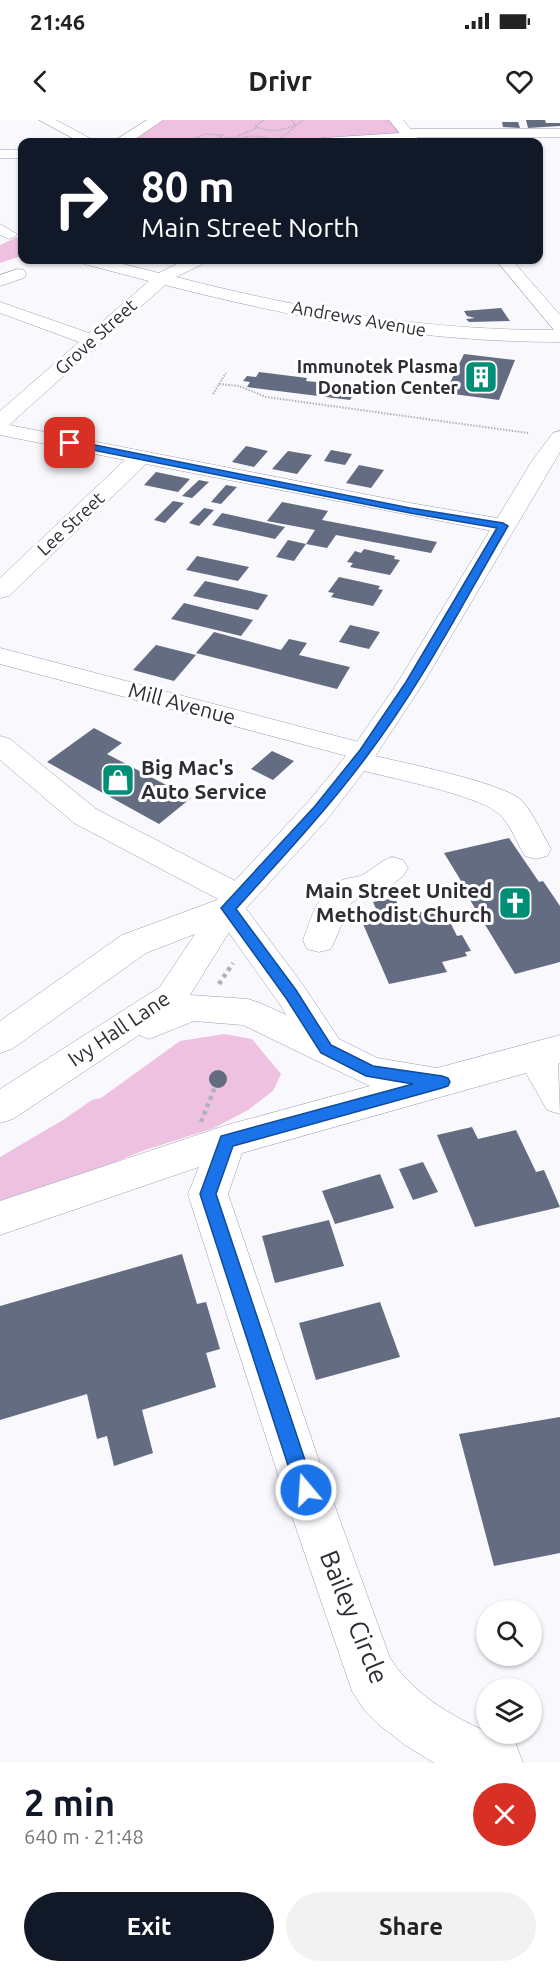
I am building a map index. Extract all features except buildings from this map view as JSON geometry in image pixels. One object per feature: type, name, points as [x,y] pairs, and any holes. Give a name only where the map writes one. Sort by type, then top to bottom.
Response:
[{"type":"street","points":[[45,120],[82,138]]},
{"type":"street","points":[[128,138],[156,120]]},
{"type":"street","points":[[396,120],[410,137]]},
{"type":"street","points":[[418,120],[432,132]]},
{"type":"street","points":[[392,138],[432,132],[560,133]]},
{"type":"street","points":[[0,153],[18,154]]},
{"type":"street","name":"Andrews Avenue","points":[[106,264],[383,327],[457,334],[560,336]]},
{"type":"street","name":"Grove Street","points":[[0,422],[162,278],[189,264]]},
{"type":"street","points":[[507,264],[560,326]]},
{"type":"street","points":[[0,280],[18,274]]},
{"type":"street","points":[[0,307],[92,340]]},
{"type":"street","points":[[0,429],[410,510],[503,526]]},
{"type":"street","name":"Ivy Hall Lane","points":[[0,1108],[172,996],[233,902],[319,809],[361,756],[411,682],[503,526],[560,437]]},
{"type":"street","name":"Lee Street","points":[[0,591],[141,457]]},
{"type":"street","name":"Mill Avenue","points":[[0,656],[361,756],[472,790],[501,801],[511,808],[536,849]]},
{"type":"street","points":[[0,745],[85,816],[233,902],[326,1049]]},
{"type":"street","points":[[319,940],[333,904],[340,895],[350,889],[372,884],[392,868]]},
{"type":"street","points":[[0,1039],[134,944],[233,902]]},
{"type":"street","points":[[92,1048],[192,1008],[248,1012],[371,1072],[442,1082]]},
{"type":"street","points":[[0,1218],[159,1165],[213,1135],[442,1082],[548,1053],[560,1099]]},
{"type":"street","name":"Bailey Circle","points":[[213,1135],[208,1194],[306,1490],[370,1673],[385,1695],[409,1715],[453,1743],[497,1763]]},
{"type":"path","points":[[258,127],[255,126],[264,120]]},
{"type":"path","points":[[261,136],[263,132],[269,130],[289,128],[295,125],[292,120]]},
{"type":"path","points":[[282,138],[303,120]]},
{"type":"path","points":[[194,138],[213,132],[223,135],[220,138],[235,138],[258,127],[269,130]]},
{"type":"path","points":[[242,134],[246,137]]},
{"type":"path","points":[[240,138],[261,136],[267,138]]},
{"type":"path","points":[[213,394],[226,373]]},
{"type":"path","points":[[219,384],[239,387],[266,397],[528,433]]},
{"type":"path","points":[[217,987],[233,963]]},
{"type":"path","points":[[213,1135],[203,1113],[211,1102],[215,1087]]},
{"type":"shaded area","points":[[156,120],[396,120],[409,136],[380,138],[128,138]]},
{"type":"shaded area","points":[[18,237],[18,257],[0,263],[0,245]]},
{"type":"shaded area","points":[[224,1034],[252,1039],[281,1074],[273,1091],[248,1110],[214,1128],[142,1151],[0,1209],[0,1157],[92,1100],[101,1098],[180,1041]]},
{"type":"place","name":"Immunotek Plasma Donation Center","points":[[481,377]]},
{"type":"place","name":"Big Mac's Auto Service","points":[[118,780]]},
{"type":"place","name":"Main Street United Methodist Church","points":[[515,903]]},
{"type":"route","points":[[70,443],[503,526],[411,682],[364,752],[319,809],[228,908],[291,994],[326,1049],[371,1072],[442,1082],[227,1141],[208,1194],[306,1490]]}]
